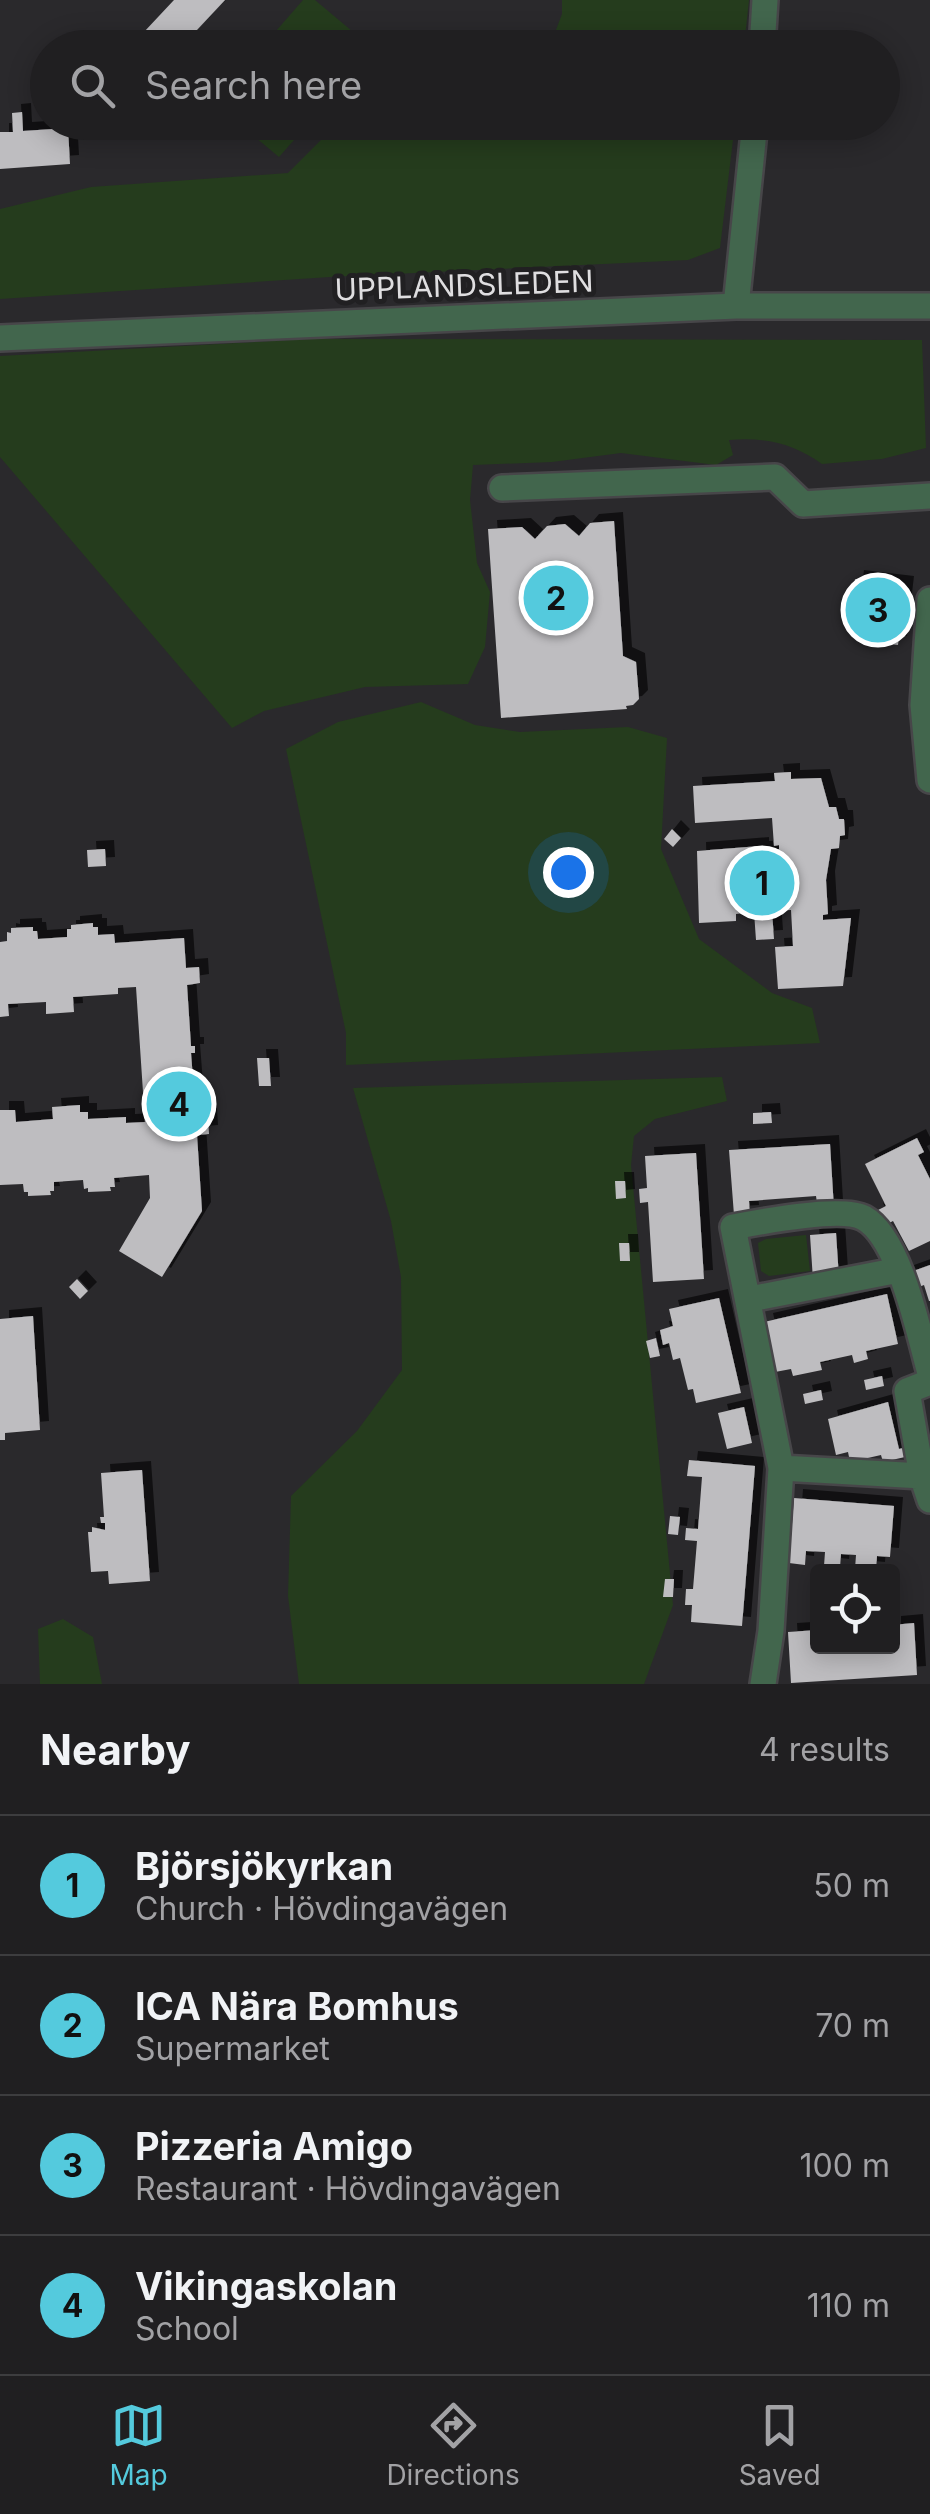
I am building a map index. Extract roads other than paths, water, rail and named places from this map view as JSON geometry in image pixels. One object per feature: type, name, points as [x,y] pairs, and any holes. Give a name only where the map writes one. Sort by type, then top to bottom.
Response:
[{"type":"street","points":[[763,30],[765,0]]},
{"type":"street","points":[[736,306],[752,140]]},
{"type":"street","name":"UPPLANDSLEDEN","points":[[0,338],[736,306],[930,306]]},
{"type":"street","points":[[502,488],[775,476],[804,504],[930,496]]},
{"type":"street","points":[[930,600],[924,705],[930,780]]},
{"type":"street","points":[[763,1684],[772,1631],[781,1468],[733,1227],[773,1218],[852,1214],[867,1219],[896,1259],[930,1373]]},
{"type":"street","points":[[750,1299],[899,1270]]},
{"type":"street","points":[[781,1468],[926,1488],[908,1391],[930,1382]]},
{"type":"place","name":"ICA Nära Bomhus","points":[[556,598]]},
{"type":"place","name":"Pizzeria Amigo","points":[[878,610]]},
{"type":"place","name":"Björsjökyrkan","points":[[762,883]]},
{"type":"place","name":"Vikingaskolan","points":[[179,1104]]}]
